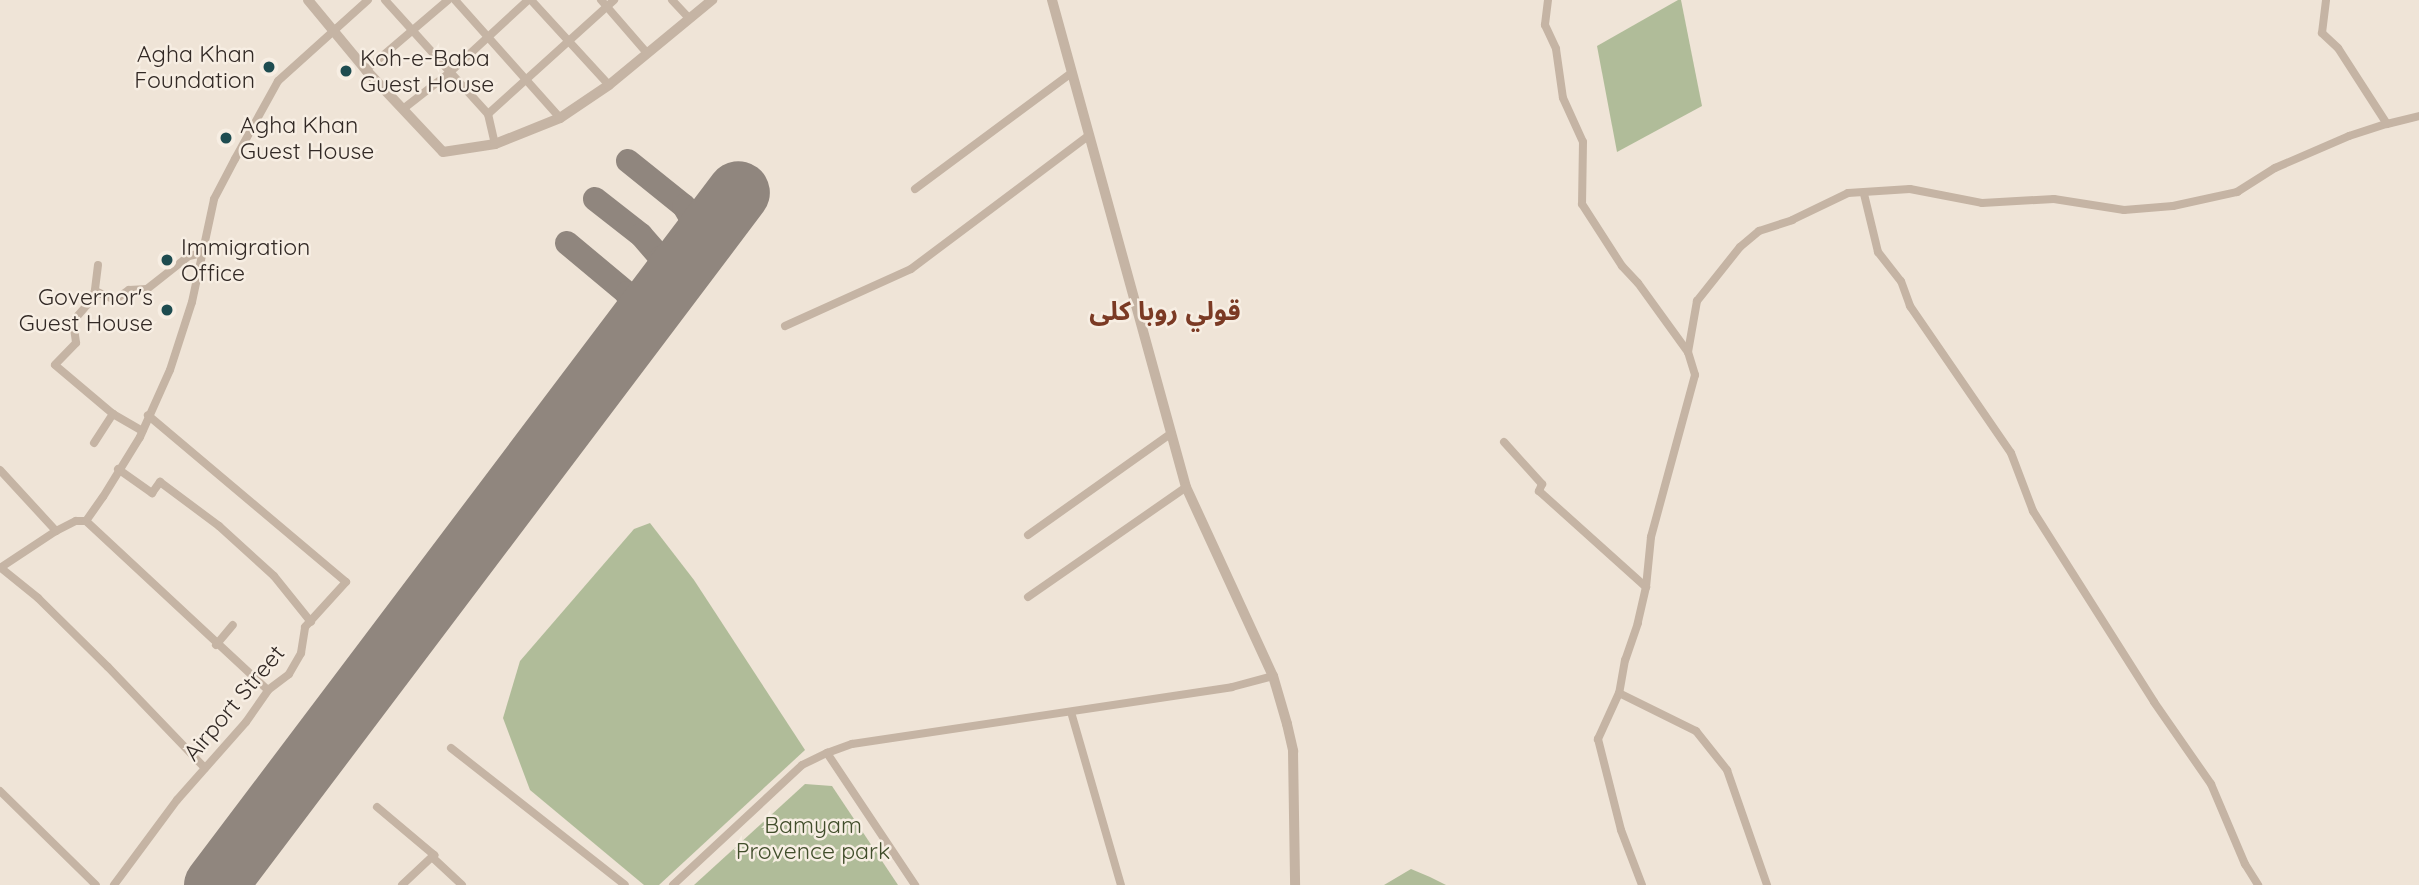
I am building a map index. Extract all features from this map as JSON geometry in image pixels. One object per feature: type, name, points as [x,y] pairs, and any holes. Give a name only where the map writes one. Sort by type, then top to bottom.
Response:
[{"type":"street","points":[[308,0],[366,69],[443,152],[495,145],[560,118],[609,85],[688,17],[712,0]]},
{"type":"street","points":[[86,521],[142,431],[170,370],[192,302],[214,199],[278,81],[368,0]]},
{"type":"street","points":[[385,0],[488,114],[495,145]]},
{"type":"street","points":[[366,69],[448,0]]},
{"type":"street","points":[[455,0],[560,118]]},
{"type":"street","points":[[403,109],[449,73],[530,0],[609,85]]},
{"type":"street","points":[[672,0],[688,17]]},
{"type":"street","points":[[1052,0],[1070,74],[1136,299],[1186,487],[1273,676],[1293,751],[1296,885]]},
{"type":"street","points":[[1548,0],[1545,25],[1556,49],[1563,98],[1583,142],[1582,204],[1622,266],[1638,283],[1688,352],[1695,375],[1651,537],[1646,587],[1625,660],[1619,693],[1598,739],[1629,855],[1642,885]]},
{"type":"street","points":[[2326,0],[2322,33],[2338,48],[2387,124]]},
{"type":"street","points":[[488,114],[607,2],[646,52]]},
{"type":"street","points":[[915,189],[1070,74]]},
{"type":"street","points":[[1688,352],[1697,300],[1740,247],[1759,231],[1792,220],[1848,193],[1910,189],[1982,203],[2054,199],[2124,209],[2173,206],[2237,192],[2275,168],[2349,136],[2419,116]]},
{"type":"street","points":[[785,326],[911,269],[1088,136]]},
{"type":"street","points":[[1864,194],[1878,252],[1901,281],[1910,306],[2011,453],[2033,511],[2154,702],[2211,784],[2245,864],[2258,885]]},
{"type":"street","points":[[95,291],[115,300],[129,290],[147,289],[189,256],[202,253]]},
{"type":"street","points":[[98,265],[95,291],[73,321],[76,343],[55,365],[113,414],[142,431]]},
{"type":"street","points":[[94,443],[113,414]]},
{"type":"street","name":"Airport Street","points":[[114,885],[177,800],[246,722],[268,690],[289,674],[301,653],[305,627],[346,582],[148,415]]},
{"type":"street","points":[[1028,535],[1170,434]]},
{"type":"street","points":[[1504,442],[1542,484],[1539,491],[1646,587]]},
{"type":"street","points":[[0,470],[56,531]]},
{"type":"street","points":[[118,470],[152,493],[160,482],[219,526],[274,576],[311,622]]},
{"type":"street","points":[[1028,597],[1186,487]]},
{"type":"street","points":[[205,768],[46,607],[0,568],[56,531],[76,521],[86,521],[216,645],[268,690]]},
{"type":"street","points":[[216,645],[233,625]]},
{"type":"street","points":[[673,885],[802,765],[852,744],[1232,687],[1273,676]]},
{"type":"street","points":[[1619,693],[1696,731],[1727,770],[1767,885]]},
{"type":"street","points":[[1072,712],[1121,885]]},
{"type":"street","points":[[451,748],[623,884]]},
{"type":"street","points":[[827,753],[915,885]]},
{"type":"street","points":[[0,791],[96,885]]},
{"type":"street","points":[[377,807],[434,855]]},
{"type":"street","points":[[402,885],[434,855]]},
{"type":"street","points":[[434,855],[432,858],[462,885]]},
{"type":"green space","points":[[1681,0],[1702,106],[1617,152],[1597,46]]},
{"type":"green space","points":[[650,523],[694,580],[805,750],[659,885],[644,885],[530,790],[503,718],[520,661],[634,529]]},
{"type":"green space","name":"Bamyam Provence park","points":[[805,784],[832,786],[898,885],[694,885]]},
{"type":"green space","points":[[1411,869],[1430,877],[1446,885],[1384,885]]},
{"type":"taxiway","points":[[628,161],[684,206],[694,223],[689,257]]},
{"type":"taxiway","points":[[595,199],[641,235],[661,258],[664,277],[660,296]]},
{"type":"taxiway","points":[[567,243],[627,293],[634,316],[630,336]]},
{"type":"runway","points":[[215,885],[738,192]]},
{"type":"place","name":"Agha Khan Foundation","points":[[269,67]]},
{"type":"place","name":"Koh-e-Baba Guest House","points":[[346,71]]},
{"type":"place","name":"Agha Khan Guest House","points":[[226,138]]},
{"type":"place","name":"Immigration Office","points":[[167,260]]},
{"type":"place","name":"Governor's Guest House","points":[[167,310]]},
{"type":"district","name":"قولي روبا کلی","points":[[1165,311]]}]
